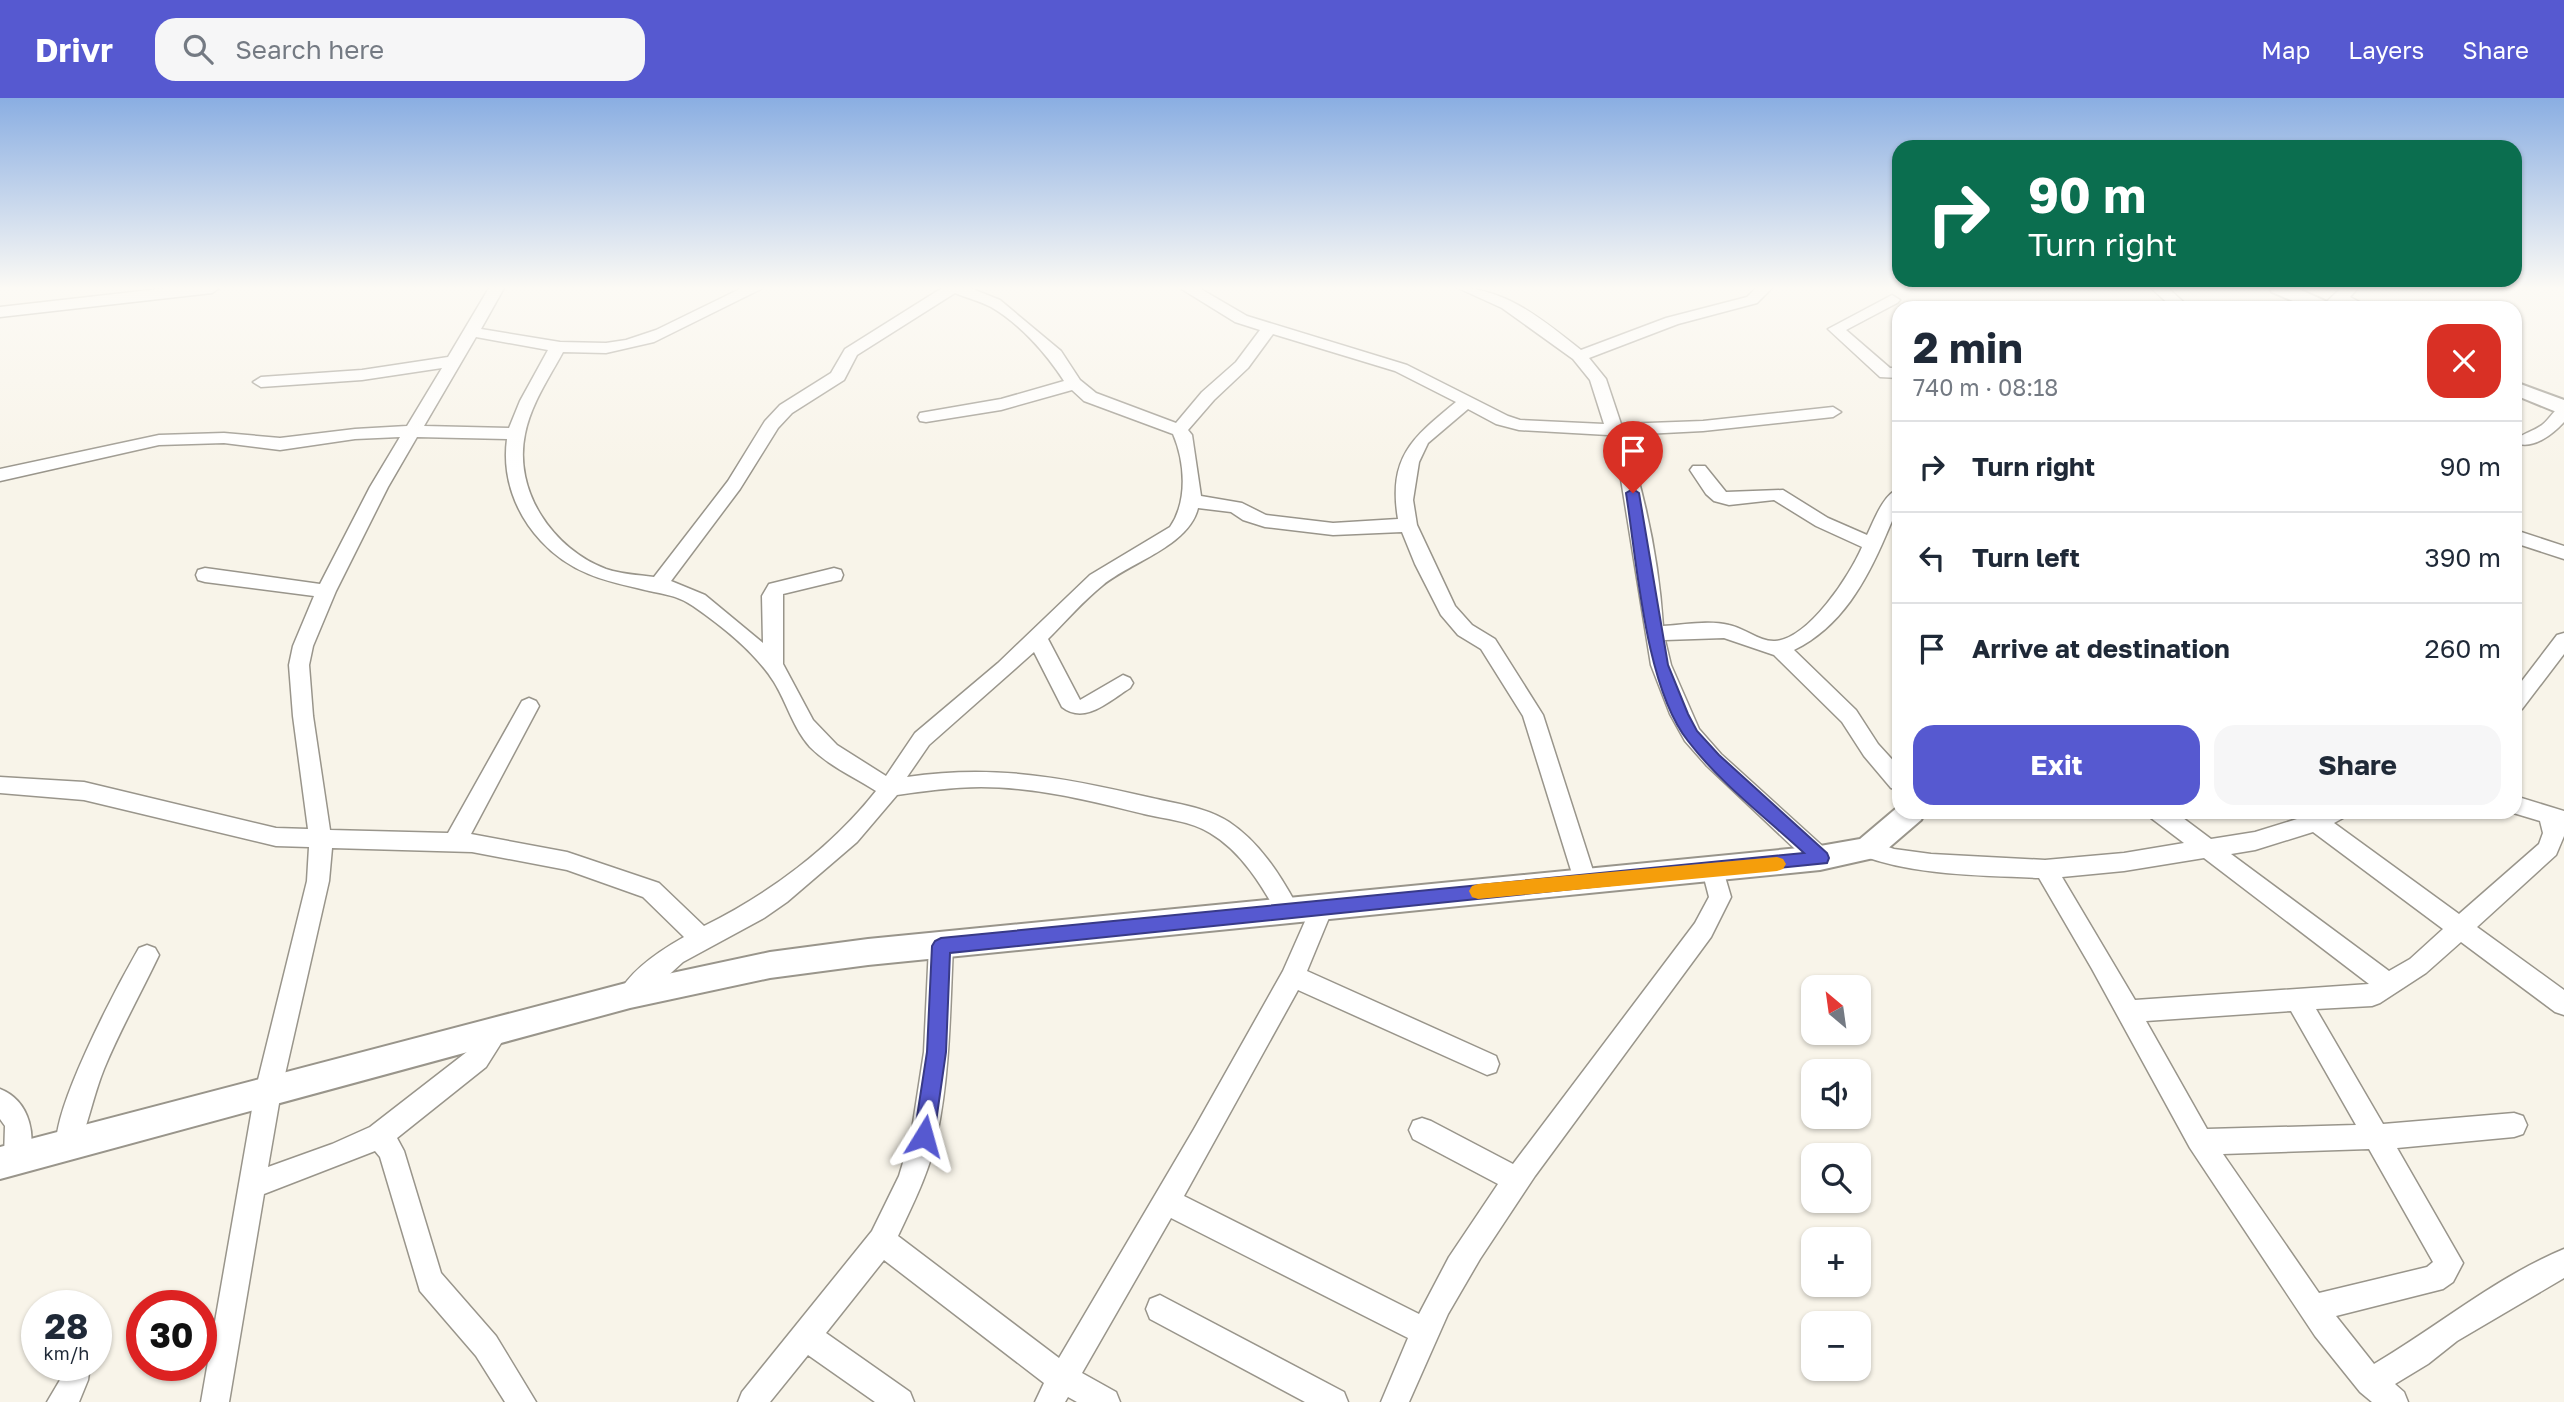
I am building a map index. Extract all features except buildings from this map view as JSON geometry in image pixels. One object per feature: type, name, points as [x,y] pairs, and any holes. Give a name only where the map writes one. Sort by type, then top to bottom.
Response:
[{"type":"main road","points":[[2522,391],[2564,409]]},
{"type":"main road","points":[[8,1161],[630,995],[800,960],[1821,858],[1868,849],[1904,819]]},
{"type":"street","points":[[215,1402],[268,1092],[318,881],[321,840],[299,665],[303,646],[326,591],[379,487],[462,349]]},
{"type":"street","points":[[557,349],[516,434],[513,466],[526,508],[556,546],[597,572],[685,592],[699,601],[751,643],[773,665],[786,685],[804,725],[821,745],[889,788],[947,780],[994,779],[1058,786],[1206,820],[1219,826],[1234,839],[1269,877],[1288,911]]},
{"type":"street","points":[[657,586],[734,485],[771,425],[786,409],[838,376],[851,352],[856,349]]},
{"type":"street","points":[[630,995],[652,972],[681,951],[777,896],[869,815],[911,751],[922,739],[1097,580],[1176,531],[1187,516],[1193,491],[1183,435],[1179,430],[1098,402],[1074,383],[1049,349]]},
{"type":"street","points":[[1179,430],[1208,396],[1242,365],[1254,349]]},
{"type":"street","points":[[1338,349],[1401,368],[1502,421],[1519,425],[1614,430],[1703,426],[1833,412]]},
{"type":"street","points":[[1569,349],[1579,356],[1598,379],[1629,473],[1652,601],[1654,634],[1661,665],[1680,714],[1692,735],[1714,760],[1821,858]]},
{"type":"street","points":[[1579,356],[1598,349]]},
{"type":"street","points":[[1859,349],[1886,373],[1892,373]]},
{"type":"street","points":[[261,382],[362,374],[454,361]]},
{"type":"street","points":[[926,418],[1041,396],[1074,383]]},
{"type":"street","points":[[1466,402],[1421,440],[1410,462],[1404,500],[1408,525],[1424,564],[1448,610],[1465,630],[1488,644],[1533,715],[1585,880]]},
{"type":"street","points":[[2525,440],[2553,426],[2564,409]]},
{"type":"street","points":[[0,475],[159,440],[224,438],[291,444],[355,434],[412,431],[516,434]]},
{"type":"street","points":[[1699,470],[1712,491],[1720,497],[1729,499],[1777,494],[1822,522],[1871,544]]},
{"type":"street","points":[[1191,501],[1236,507],[1249,516],[1279,523],[1334,529],[1408,525]]},
{"type":"street","points":[[1654,634],[1726,631],[1769,648],[1788,646],[1811,631],[1858,577],[1892,503]]},
{"type":"street","points":[[2522,538],[2564,553]]},
{"type":"street","points":[[205,575],[326,591]]},
{"type":"street","points":[[773,665],[772,596],[776,589],[834,575]]},
{"type":"street","points":[[1037,637],[1069,702],[1077,708],[1086,706],[1123,683]]},
{"type":"street","points":[[2522,695],[2564,640]]},
{"type":"street","points":[[1779,648],[1849,716],[1871,750],[1892,774]]},
{"type":"street","points":[[455,842],[529,706]]},
{"type":"street","points":[[0,785],[84,790],[256,834],[321,840],[455,842],[567,860],[651,890],[704,940]]},
{"type":"street","points":[[2130,1011],[2372,995],[2418,967],[2548,849],[2557,818],[2522,807]]},
{"type":"street","points":[[2167,819],[2389,985]]},
{"type":"street","points":[[1868,849],[1893,858],[1931,863],[2045,869],[2124,862],[2255,841],[2308,819]]},
{"type":"street","points":[[2323,819],[2461,929],[2564,1004]]},
{"type":"street","points":[[2045,869],[2130,1011],[2201,1142],[2231,1190],[2313,1308],[2370,1382],[2394,1402]]},
{"type":"street","points":[[1395,1402],[1424,1332],[1469,1250],[1556,1125],[1703,930],[1720,897],[1713,870]]},
{"type":"street","points":[[1056,1390],[1167,1202],[1293,976],[1322,908]]},
{"type":"street","points":[[760,1399],[882,1241],[911,1178],[924,1136],[936,1052],[941,946]]},
{"type":"street","points":[[67,1144],[79,1096],[106,1030],[146,955]]},
{"type":"street","points":[[1293,976],[1486,1064]]},
{"type":"street","points":[[2298,1001],[2449,1263],[2443,1272],[2433,1279],[2412,1286],[2313,1308]]},
{"type":"street","points":[[250,1186],[337,1155],[379,1136],[477,1059],[498,1029]]},
{"type":"street","points":[[0,1101],[15,1115],[20,1131],[8,1161]]},
{"type":"street","points":[[2201,1142],[2377,1137],[2514,1125]]},
{"type":"street","points":[[1422,1130],[1518,1180]]},
{"type":"street","points":[[379,1136],[391,1151],[430,1281],[486,1346],[522,1402]]},
{"type":"street","points":[[1167,1202],[1424,1332]]},
{"type":"street","points":[[882,1241],[1056,1390],[1106,1402]]},
{"type":"street","points":[[2370,1382],[2418,1354],[2447,1331],[2564,1263]]},
{"type":"street","points":[[1160,1309],[1334,1402]]},
{"type":"street","points":[[806,1336],[900,1402]]},
{"type":"street","points":[[61,1402],[73,1381]]},
{"type":"slow traffic","points":[[1478,891],[1777,864]]},
{"type":"route","points":[[924,1136],[936,1052],[941,946],[1821,858],[1714,760],[1692,735],[1680,714],[1661,665],[1654,634],[1652,601],[1633,493]]}]
